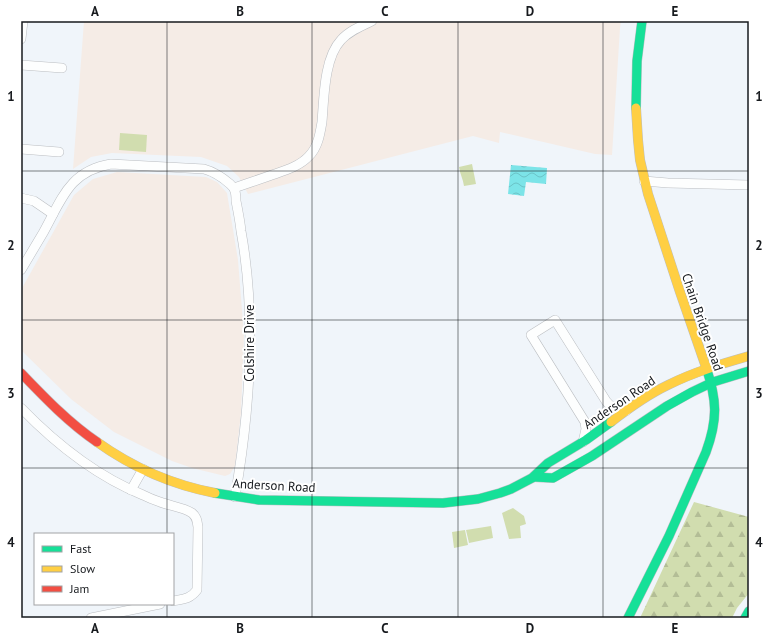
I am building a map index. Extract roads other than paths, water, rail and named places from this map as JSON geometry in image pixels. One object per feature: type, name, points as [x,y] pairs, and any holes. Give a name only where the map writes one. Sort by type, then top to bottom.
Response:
[{"type":"main road","name":"Chain Bridge Road","points":[[628,618],[682,508],[710,443],[715,413],[715,401],[711,384],[671,269],[644,181],[635,111],[637,64],[642,21]]},
{"type":"main road","name":"Anderson Road","points":[[21,373],[64,417],[108,450],[132,464],[185,486],[212,493],[259,500],[443,503],[461,502],[496,495],[510,489],[534,477],[546,464],[583,442],[644,398],[664,386],[688,376],[749,356]]},
{"type":"main road","name":"Anderson Road","points":[[534,477],[553,478],[592,456],[667,406],[698,389],[749,371]]},
{"type":"main road","points":[[745,618],[749,611]]},
{"type":"street","points":[[21,39],[23,21]]},
{"type":"street","points":[[21,270],[71,185],[79,177],[100,166],[111,164],[204,169],[223,177],[234,188],[287,170],[298,164],[309,156],[318,143],[321,131],[327,70],[334,49],[341,39],[350,32],[372,21]]},
{"type":"street","points":[[21,65],[62,68]]},
{"type":"street","points":[[21,149],[59,152]]},
{"type":"street","points":[[644,181],[749,185]]},
{"type":"street","name":"Colshire Drive","points":[[234,188],[245,254],[249,293],[250,338],[246,421],[235,497]]},
{"type":"street","points":[[21,198],[34,201],[53,214]]},
{"type":"street","points":[[583,442],[586,429],[585,422],[531,335],[555,320],[609,404],[618,411],[626,411]]},
{"type":"street","points":[[21,408],[68,452],[92,469],[131,490],[160,502],[187,510],[197,519],[197,590],[193,596],[174,601]]},
{"type":"street","points":[[131,490],[143,469]]},
{"type":"street","points":[[92,618],[155,605]]},
{"type":"water","points":[[511,165],[547,168],[546,184],[526,182],[524,196],[508,194]]}]
